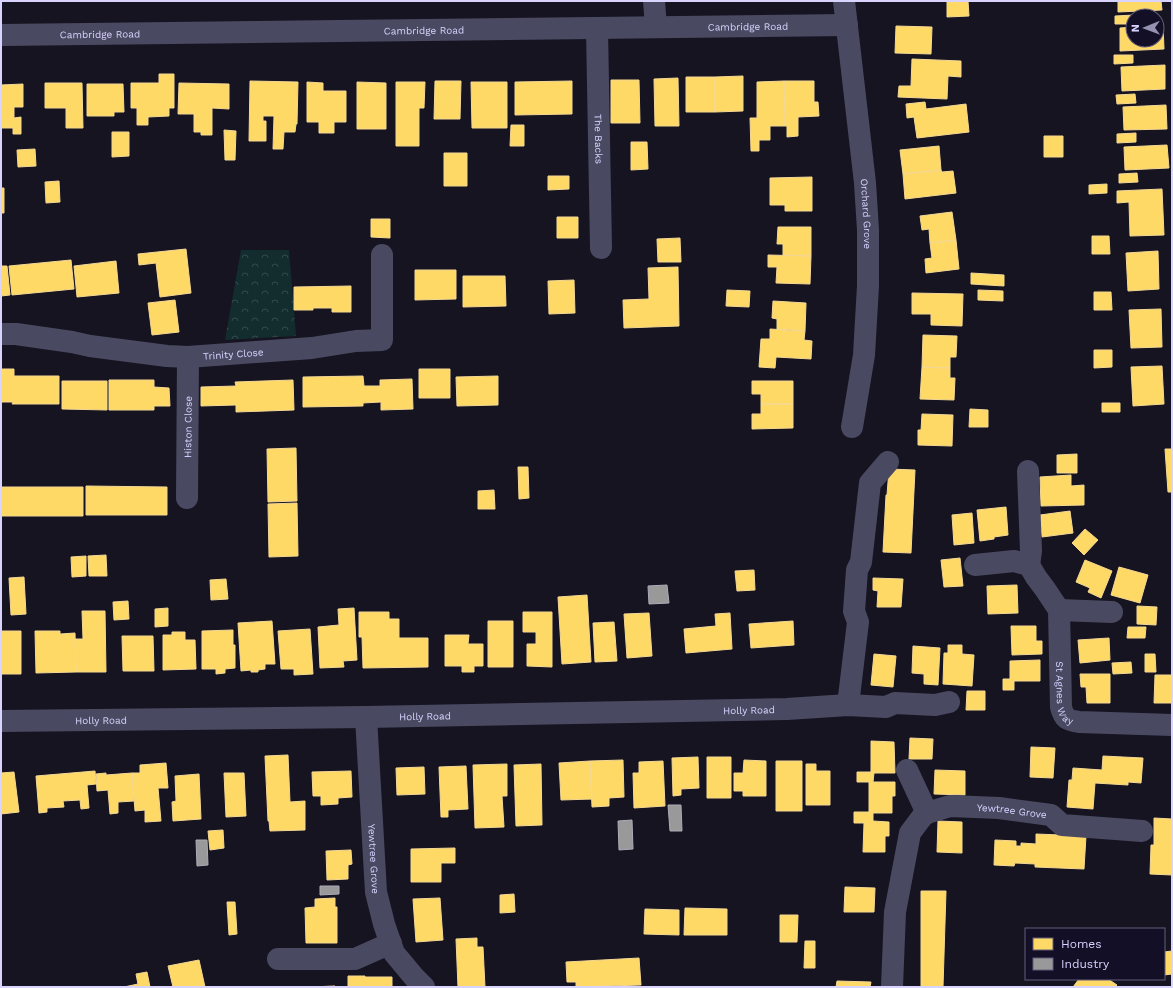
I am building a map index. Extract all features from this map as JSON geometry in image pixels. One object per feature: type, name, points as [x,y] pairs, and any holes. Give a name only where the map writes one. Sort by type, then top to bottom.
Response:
[{"type":"street","points":[[654,1],[656,28]]},
{"type":"street","name":"Orchard Grove","points":[[844,1],[865,183],[868,230],[868,286],[864,354],[852,427]]},
{"type":"street","name":"Cambridge Road","points":[[1,35],[847,25]]},
{"type":"street","name":"The Backs","points":[[597,29],[601,248]]},
{"type":"street","name":"Trinity Close","points":[[1,334],[16,334],[161,356],[188,356],[312,348],[356,341],[382,340],[382,255]]},
{"type":"street","name":"Histon Close","points":[[187,498],[188,356]]},
{"type":"street","points":[[848,704],[858,622],[854,611],[857,570],[861,562],[870,483],[888,462]]},
{"type":"street","points":[[1028,471],[1031,551],[1029,565],[1036,577],[1059,610],[1112,612]]},
{"type":"street","points":[[975,565],[1014,561],[1029,565]]},
{"type":"street","name":"St Agnes Way","points":[[1059,610],[1061,707],[1063,715],[1069,720],[1080,722],[1172,725]]},
{"type":"street","name":"Holly Road","points":[[1,721],[786,710],[848,704],[886,708],[895,703],[935,705],[949,702]]},
{"type":"street","name":"Yewtree Grove","points":[[366,717],[376,892],[384,924],[394,953],[424,987]]},
{"type":"street","points":[[892,987],[895,912],[910,833],[922,817],[927,813],[907,770]]},
{"type":"street","name":"Yewtree Grove","points":[[927,813],[950,806],[999,808],[1051,815],[1062,825],[1142,830]]},
{"type":"street","points":[[278,959],[355,959],[391,943]]},
{"type":"green space","points":[[241,250],[289,250],[296,336],[225,340]]},
{"type":"building: Homes","points":[[947,1],[968,1],[969,16],[947,17]]},
{"type":"building: Homes","points":[[1118,1],[1161,1],[1162,8],[1125,8],[1125,12],[1118,12]]},
{"type":"building: Homes","points":[[1125,15],[1125,24],[1115,24],[1115,16]]},
{"type":"building: Homes","points":[[896,26],[932,27],[931,54],[895,53]]},
{"type":"building: Homes","points":[[1120,28],[1125,28],[1125,48],[1164,49],[1120,51]]},
{"type":"building: Homes","points":[[1114,55],[1133,55],[1133,63],[1114,64]]},
{"type":"building: Homes","points":[[912,59],[961,61],[961,77],[948,76],[947,99],[898,97],[899,86],[911,86]]},
{"type":"building: Homes","points":[[1165,65],[1165,89],[1122,91],[1121,67]]},
{"type":"building: Homes","points":[[159,74],[174,74],[174,108],[169,108],[169,116],[148,117],[148,125],[137,125],[137,108],[131,108],[131,83],[159,83]]},
{"type":"building: Homes","points":[[743,76],[743,111],[715,112],[715,77]]},
{"type":"building: Homes","points":[[686,77],[715,77],[715,112],[686,112]]},
{"type":"building: Homes","points":[[678,78],[679,126],[655,126],[654,79]]},
{"type":"building: Homes","points":[[611,80],[639,80],[640,123],[611,123]]},
{"type":"building: Homes","points":[[250,81],[298,82],[297,124],[295,132],[284,132],[283,149],[273,149],[274,116],[263,116],[263,121],[266,121],[266,141],[249,141]]},
{"type":"building: Homes","points":[[435,81],[461,81],[460,119],[434,119]]},
{"type":"building: Homes","points":[[572,81],[572,114],[515,115],[515,82]]},
{"type":"building: Homes","points":[[784,81],[785,126],[770,126],[770,140],[759,140],[759,151],[751,151],[750,118],[757,118],[757,82]]},
{"type":"building: Homes","points":[[784,81],[814,81],[814,102],[818,102],[819,116],[798,117],[798,136],[787,137],[787,126],[785,126]]},
{"type":"building: Homes","points":[[307,82],[323,83],[323,91],[346,91],[346,122],[334,122],[334,133],[319,133],[319,122],[307,122]]},
{"type":"building: Homes","points":[[357,82],[386,83],[386,129],[357,129]]},
{"type":"building: Homes","points":[[396,82],[425,82],[424,108],[419,108],[419,146],[396,146]]},
{"type":"building: Homes","points":[[471,82],[507,82],[507,128],[472,128]]},
{"type":"building: Homes","points":[[45,83],[82,83],[83,128],[66,128],[66,108],[45,108]]},
{"type":"building: Homes","points":[[179,83],[229,84],[229,109],[212,108],[212,135],[201,135],[201,132],[194,132],[194,114],[178,114]]},
{"type":"building: Homes","points":[[23,84],[23,107],[14,107],[14,118],[21,117],[21,134],[13,134],[13,128],[1,128],[1,85]]},
{"type":"building: Homes","points":[[87,84],[123,84],[124,112],[114,112],[114,116],[87,116]]},
{"type":"building: Homes","points":[[1135,94],[1136,103],[1117,104],[1116,95]]},
{"type":"building: Homes","points":[[925,102],[926,109],[966,104],[969,132],[917,138],[914,117],[907,118],[906,104]]},
{"type":"building: Homes","points":[[1166,105],[1167,129],[1124,130],[1123,107]]},
{"type":"building: Homes","points":[[511,125],[524,125],[524,146],[510,146]]},
{"type":"building: Homes","points":[[224,130],[236,131],[235,160],[225,160]]},
{"type":"building: Homes","points":[[112,132],[129,132],[129,156],[112,157]]},
{"type":"building: Homes","points":[[1136,133],[1136,142],[1117,143],[1117,134]]},
{"type":"building: Homes","points":[[1044,136],[1063,136],[1063,157],[1044,157]]},
{"type":"building: Homes","points":[[631,142],[647,142],[648,169],[631,170]]},
{"type":"building: Homes","points":[[1167,145],[1169,168],[1125,170],[1124,147]]},
{"type":"building: Homes","points":[[939,146],[941,170],[903,174],[900,150]]},
{"type":"building: Homes","points":[[35,149],[36,166],[18,167],[17,150]]},
{"type":"building: Homes","points":[[444,153],[467,153],[467,186],[444,186]]},
{"type":"building: Homes","points":[[941,170],[942,172],[953,171],[956,193],[905,199],[903,174]]},
{"type":"building: Homes","points":[[1137,173],[1138,182],[1119,183],[1119,174]]},
{"type":"building: Homes","points":[[548,176],[569,176],[569,189],[548,190]]},
{"type":"building: Homes","points":[[812,177],[812,211],[785,211],[785,205],[770,205],[770,178]]},
{"type":"building: Homes","points":[[59,181],[60,202],[46,203],[45,182]]},
{"type":"building: Homes","points":[[1107,184],[1107,193],[1089,194],[1089,185]]},
{"type":"building: Homes","points":[[1,188],[4,188],[4,213],[1,213]]},
{"type":"building: Homes","points":[[1162,189],[1164,235],[1130,236],[1129,202],[1117,203],[1117,191]]},
{"type":"building: Homes","points":[[952,212],[956,240],[930,243],[929,229],[922,230],[920,216]]},
{"type":"building: Homes","points":[[557,217],[578,217],[578,238],[557,238]]},
{"type":"building: Homes","points":[[371,219],[390,219],[390,238],[371,237]]},
{"type":"building: Homes","points":[[778,227],[811,227],[811,256],[783,255],[783,244],[777,244]]},
{"type":"building: Homes","points":[[1092,236],[1109,236],[1110,254],[1092,254]]},
{"type":"building: Homes","points":[[680,238],[681,262],[658,262],[657,239]]},
{"type":"building: Homes","points":[[956,240],[959,269],[926,273],[925,259],[932,258],[930,243]]},
{"type":"building: Homes","points":[[186,249],[191,293],[160,297],[156,263],[139,265],[138,254]]},
{"type":"building: Homes","points":[[1158,251],[1159,289],[1128,291],[1126,253]]},
{"type":"building: Homes","points":[[768,255],[811,256],[810,284],[776,283],[777,267],[768,267]]},
{"type":"building: Homes","points":[[71,260],[74,289],[12,295],[9,266]]},
{"type":"building: Homes","points":[[116,261],[119,293],[77,297],[74,266]]},
{"type":"building: Homes","points":[[1,266],[7,266],[10,295],[1,296]]},
{"type":"building: Homes","points":[[678,267],[679,326],[624,328],[623,300],[649,299],[648,268]]},
{"type":"building: Homes","points":[[415,270],[456,270],[456,299],[415,300]]},
{"type":"building: Homes","points":[[971,273],[1004,275],[1004,286],[971,284]]},
{"type":"building: Homes","points":[[463,276],[505,276],[506,306],[463,307]]},
{"type":"building: Homes","points":[[574,280],[575,313],[549,314],[548,281]]},
{"type":"building: Homes","points":[[351,286],[351,312],[332,312],[332,308],[294,310],[294,287]]},
{"type":"building: Homes","points":[[727,290],[750,291],[749,307],[726,306]]},
{"type":"building: Homes","points":[[978,290],[1003,291],[1003,301],[978,300]]},
{"type":"building: Homes","points":[[1094,292],[1111,292],[1112,310],[1094,310]]},
{"type":"building: Homes","points":[[912,293],[963,294],[962,326],[931,325],[931,314],[912,314]]},
{"type":"building: Homes","points":[[175,300],[179,332],[152,335],[148,303]]},
{"type":"building: Homes","points":[[773,301],[806,303],[805,331],[777,329],[777,319],[772,318]]},
{"type":"building: Homes","points":[[1161,309],[1162,347],[1131,348],[1129,310]]},
{"type":"building: Homes","points":[[770,329],[805,331],[804,340],[812,341],[811,359],[776,357],[775,368],[759,367],[761,339],[770,339]]},
{"type":"building: Homes","points":[[923,335],[957,336],[956,357],[950,357],[950,368],[922,367]]},
{"type":"building: Homes","points":[[1094,350],[1112,350],[1112,367],[1094,368]]},
{"type":"building: Homes","points":[[1162,366],[1164,404],[1133,406],[1131,367]]},
{"type":"building: Homes","points":[[922,367],[950,368],[950,378],[955,378],[954,400],[920,399]]},
{"type":"building: Homes","points":[[1,369],[14,369],[14,376],[59,376],[59,404],[12,404],[13,402],[1,402]]},
{"type":"building: Homes","points":[[419,369],[450,369],[450,398],[419,398]]},
{"type":"building: Homes","points":[[363,376],[364,386],[380,386],[380,380],[412,379],[413,409],[381,410],[381,402],[363,403],[363,406],[303,407],[303,377]]},
{"type":"building: Homes","points":[[498,376],[498,405],[457,406],[456,377]]},
{"type":"building: Homes","points":[[109,380],[154,380],[154,387],[169,388],[170,406],[154,406],[154,410],[109,410]]},
{"type":"building: Homes","points":[[293,380],[294,410],[236,412],[236,405],[201,406],[201,387],[236,386],[235,382]]},
{"type":"building: Homes","points":[[62,381],[107,381],[107,410],[62,409]]},
{"type":"building: Homes","points":[[752,381],[793,381],[793,404],[761,404],[761,394],[752,394]]},
{"type":"building: Homes","points":[[1102,403],[1120,403],[1120,412],[1102,412]]},
{"type":"building: Homes","points":[[761,404],[793,404],[793,428],[752,429],[752,414],[761,414]]},
{"type":"building: Homes","points":[[970,409],[988,410],[988,427],[969,427]]},
{"type":"building: Homes","points":[[922,414],[953,415],[952,446],[918,445],[918,430],[921,430]]},
{"type":"building: Homes","points":[[296,448],[297,501],[268,502],[267,449]]},
{"type":"building: Homes","points":[[1165,449],[1172,449],[1172,492],[1168,492]]},
{"type":"building: Homes","points":[[1077,454],[1077,473],[1057,473],[1057,455]]},
{"type":"building: Homes","points":[[518,467],[528,467],[529,498],[519,499]]},
{"type":"building: Homes","points":[[889,469],[915,470],[911,553],[883,552]]},
{"type":"building: Homes","points":[[1071,475],[1071,486],[1084,485],[1084,505],[1041,506],[1040,477]]},
{"type":"building: Homes","points":[[86,486],[167,487],[167,515],[86,515]]},
{"type":"building: Homes","points":[[1,487],[83,487],[83,516],[1,516]]},
{"type":"building: Homes","points":[[494,490],[495,509],[478,509],[478,491]]},
{"type":"building: Homes","points":[[297,503],[298,556],[269,557],[268,504]]},
{"type":"building: Homes","points":[[1006,507],[1008,535],[980,541],[977,510]]},
{"type":"building: Homes","points":[[1070,511],[1073,533],[1042,537],[1040,515]]},
{"type":"building: Homes","points":[[972,513],[974,543],[954,545],[952,515]]},
{"type":"building: Homes","points":[[1085,529],[1098,540],[1084,555],[1072,543]]},
{"type":"building: Homes","points":[[106,555],[107,576],[89,576],[88,556]]},
{"type":"building: Homes","points":[[86,556],[86,576],[72,577],[71,557]]},
{"type":"building: Homes","points":[[960,558],[963,586],[944,587],[941,560]]},
{"type":"building: Homes","points":[[1085,560],[1112,571],[1101,598],[1088,592],[1090,588],[1076,582]]},
{"type":"building: Homes","points":[[1119,567],[1148,575],[1140,603],[1111,595]]},
{"type":"building: Homes","points":[[754,570],[755,590],[737,591],[735,571]]},
{"type":"building: Homes","points":[[24,577],[26,614],[11,615],[9,578]]},
{"type":"building: Homes","points":[[873,578],[903,579],[901,607],[877,607],[878,591],[873,590]]},
{"type":"building: Homes","points":[[226,579],[228,599],[211,600],[210,580]]},
{"type":"building: Homes","points":[[1017,585],[1018,613],[988,614],[987,586]]},
{"type":"building: Homes","points":[[587,595],[591,662],[562,664],[558,597]]},
{"type":"building: Homes","points":[[128,601],[129,619],[114,620],[113,602]]},
{"type":"building: Homes","points":[[1137,606],[1157,607],[1156,625],[1137,624]]},
{"type":"building: Homes","points":[[168,608],[168,626],[155,627],[155,609]]},
{"type":"building: Homes","points":[[354,608],[357,660],[343,661],[344,667],[320,668],[318,627],[339,625],[338,609]]},
{"type":"building: Homes","points":[[82,611],[105,611],[106,672],[76,672],[75,639],[83,639]]},
{"type":"building: Homes","points":[[359,612],[389,612],[389,619],[399,619],[399,638],[428,638],[428,667],[363,668],[362,637],[359,637]]},
{"type":"building: Homes","points":[[523,612],[552,612],[552,667],[527,666],[527,644],[536,644],[536,632],[523,632]]},
{"type":"building: Homes","points":[[649,613],[652,656],[627,658],[624,614]]},
{"type":"building: Homes","points":[[730,613],[732,649],[686,653],[684,629],[716,626],[715,614]]},
{"type":"building: Homes","points":[[272,621],[275,664],[265,664],[265,669],[258,670],[258,672],[251,672],[251,670],[241,671],[238,623]]},
{"type":"building: Homes","points":[[488,621],[513,621],[513,667],[488,667]]},
{"type":"building: Homes","points":[[793,621],[794,645],[751,648],[749,624]]},
{"type":"building: Homes","points":[[614,622],[617,661],[595,662],[593,623]]},
{"type":"building: Homes","points":[[1011,626],[1036,626],[1036,641],[1042,641],[1042,654],[1012,655]]},
{"type":"building: Homes","points":[[1128,627],[1146,627],[1145,638],[1127,638]]},
{"type":"building: Homes","points":[[310,629],[313,674],[294,675],[294,669],[281,669],[278,631]]},
{"type":"building: Homes","points":[[233,630],[233,645],[235,645],[235,668],[225,669],[225,673],[216,674],[216,669],[202,669],[202,631]]},
{"type":"building: Homes","points":[[1,631],[21,631],[21,674],[1,674]]},
{"type":"building: Homes","points":[[35,631],[60,631],[60,634],[75,633],[76,672],[36,673]]},
{"type":"building: Homes","points":[[172,632],[185,632],[185,640],[195,640],[196,669],[163,670],[163,635],[172,635]]},
{"type":"building: Homes","points":[[445,635],[469,635],[468,644],[483,644],[483,666],[474,666],[474,672],[462,672],[462,666],[445,666]]},
{"type":"building: Homes","points":[[122,636],[153,636],[154,671],[123,671]]},
{"type":"building: Homes","points":[[1109,638],[1110,660],[1080,663],[1078,640]]},
{"type":"building: Homes","points":[[948,645],[962,645],[962,654],[974,655],[972,686],[943,684],[944,653],[948,653]]},
{"type":"building: Homes","points":[[913,646],[940,648],[938,685],[924,684],[924,674],[912,673]]},
{"type":"building: Homes","points":[[874,654],[896,656],[893,687],[871,685]]},
{"type":"building: Homes","points":[[1145,654],[1155,654],[1156,672],[1145,672]]},
{"type":"building: Homes","points":[[1040,660],[1040,681],[1014,681],[1014,690],[1003,690],[1003,679],[1010,679],[1010,661]]},
{"type":"building: Homes","points":[[1131,662],[1132,673],[1113,674],[1112,663]]},
{"type":"building: Homes","points":[[1080,674],[1110,674],[1110,703],[1087,703],[1086,687],[1081,687]]},
{"type":"building: Homes","points":[[1155,675],[1172,675],[1172,703],[1154,703]]},
{"type":"building: Homes","points":[[967,691],[985,691],[985,710],[966,710]]},
{"type":"building: Homes","points":[[910,738],[933,739],[932,759],[909,759]]},
{"type":"building: Homes","points":[[871,741],[894,742],[895,773],[874,773],[873,782],[895,782],[895,796],[892,796],[892,813],[873,813],[873,821],[889,822],[889,836],[885,836],[885,852],[863,852],[864,823],[854,823],[854,812],[869,812],[869,782],[857,782],[857,772],[871,772]]},
{"type":"building: Homes","points":[[1031,747],[1055,748],[1053,778],[1030,777]]},
{"type":"building: Homes","points":[[288,755],[290,802],[305,801],[305,830],[270,831],[268,821],[265,756]]},
{"type":"building: Homes","points":[[1103,756],[1143,758],[1141,783],[1128,782],[1128,785],[1095,783],[1093,809],[1067,807],[1069,780],[1072,780],[1073,768],[1102,770]]},
{"type":"building: Homes","points":[[698,757],[699,788],[681,789],[681,795],[673,796],[672,758]]},
{"type":"building: Homes","points":[[707,757],[731,757],[731,798],[707,798]]},
{"type":"building: Homes","points":[[623,760],[624,797],[609,798],[609,806],[592,807],[590,761]]},
{"type":"building: Homes","points":[[744,760],[766,761],[766,796],[743,796],[743,791],[734,791],[734,773],[743,773]]},
{"type":"building: Homes","points":[[590,761],[592,799],[561,800],[559,763]]},
{"type":"building: Homes","points":[[663,761],[665,806],[634,808],[633,773],[639,773],[639,762]]},
{"type":"building: Homes","points":[[776,761],[802,761],[802,811],[776,811]]},
{"type":"building: Homes","points":[[166,763],[168,788],[158,788],[161,821],[145,822],[145,810],[135,811],[132,773],[140,773],[140,765]]},
{"type":"building: Homes","points":[[507,764],[507,796],[502,796],[504,827],[475,828],[473,765]]},
{"type":"building: Homes","points":[[541,764],[542,825],[516,826],[514,765]]},
{"type":"building: Homes","points":[[806,764],[816,764],[816,771],[830,771],[830,805],[806,805]]},
{"type":"building: Homes","points":[[466,766],[468,809],[448,810],[448,817],[441,817],[439,767]]},
{"type":"building: Homes","points":[[424,767],[425,794],[397,795],[396,768]]},
{"type":"building: Homes","points":[[935,770],[965,771],[965,795],[934,794]]},
{"type":"building: Homes","points":[[95,771],[96,784],[87,785],[89,808],[81,809],[80,800],[63,801],[64,807],[47,808],[47,812],[39,813],[36,776]]},
{"type":"building: Homes","points":[[351,771],[352,797],[338,798],[338,804],[321,805],[321,796],[313,796],[312,772]]},
{"type":"building: Homes","points":[[14,772],[19,812],[1,814],[1,773]]},
{"type":"building: Homes","points":[[106,773],[106,775],[132,773],[134,801],[118,802],[118,813],[110,814],[108,790],[97,791],[96,774]]},
{"type":"building: Homes","points":[[224,773],[244,773],[246,816],[226,817]]},
{"type":"building: Homes","points":[[199,774],[201,819],[173,821],[172,802],[176,801],[175,776]]},
{"type":"building: Homes","points":[[1154,818],[1172,819],[1172,875],[1150,874],[1151,845],[1154,845]]},
{"type":"building: Homes","points":[[938,821],[962,822],[962,853],[937,852]]},
{"type":"building: Homes","points":[[223,830],[224,848],[210,850],[208,831]]},
{"type":"building: Homes","points":[[1036,834],[1086,836],[1084,869],[1035,867],[1035,864],[1015,863],[1014,866],[994,865],[995,840],[1016,841],[1016,846],[1021,846],[1021,843],[1036,844]]},
{"type":"building: Homes","points":[[455,848],[455,863],[441,863],[441,882],[411,882],[411,849]]},
{"type":"building: Homes","points":[[351,850],[352,864],[348,865],[348,879],[327,880],[326,851]]},
{"type":"building: Homes","points":[[845,887],[875,888],[874,912],[844,912]]},
{"type":"building: Homes","points":[[921,891],[946,891],[943,987],[921,987]]},
{"type":"building: Homes","points":[[514,894],[515,912],[500,913],[500,895]]},
{"type":"building: Homes","points":[[335,898],[335,907],[337,907],[337,943],[306,943],[305,908],[315,907],[315,899]]},
{"type":"building: Homes","points":[[440,898],[443,940],[416,942],[413,899]]},
{"type":"building: Homes","points":[[227,902],[235,902],[237,934],[229,935]]},
{"type":"building: Homes","points":[[685,908],[727,909],[727,935],[684,935]]},
{"type":"building: Homes","points":[[645,909],[679,910],[679,935],[644,934]]},
{"type":"building: Homes","points":[[780,915],[798,915],[797,942],[780,942]]},
{"type":"building: Homes","points":[[477,938],[477,947],[483,947],[485,987],[458,987],[456,939]]},
{"type":"building: Homes","points":[[805,941],[815,941],[815,968],[804,968]]},
{"type":"building: Homes","points":[[1172,951],[1172,974],[1165,975],[1165,952]]},
{"type":"building: Homes","points":[[639,958],[641,985],[576,987],[576,982],[567,982],[566,962]]},
{"type":"building: Homes","points":[[199,960],[205,987],[173,987],[168,966]]},
{"type":"building: Homes","points":[[147,972],[150,987],[124,987],[138,984],[136,974]]},
{"type":"building: Homes","points":[[348,976],[392,977],[392,987],[348,987]]},
{"type":"building: Homes","points":[[1078,980],[1110,980],[1117,985],[1115,987],[1073,987]]},
{"type":"building: Homes","points":[[837,981],[871,982],[870,987],[836,987]]},
{"type":"building: Homes","points":[[335,986],[335,987],[310,987]]},
{"type":"building: Industry","points":[[667,585],[669,603],[649,604],[648,586]]},
{"type":"building: Industry","points":[[668,805],[681,805],[682,831],[670,831]]},
{"type":"building: Industry","points":[[632,820],[633,849],[619,850],[618,821]]},
{"type":"building: Industry","points":[[196,840],[207,840],[208,865],[197,866]]},
{"type":"building: Industry","points":[[320,886],[339,886],[339,894],[320,895]]}]
